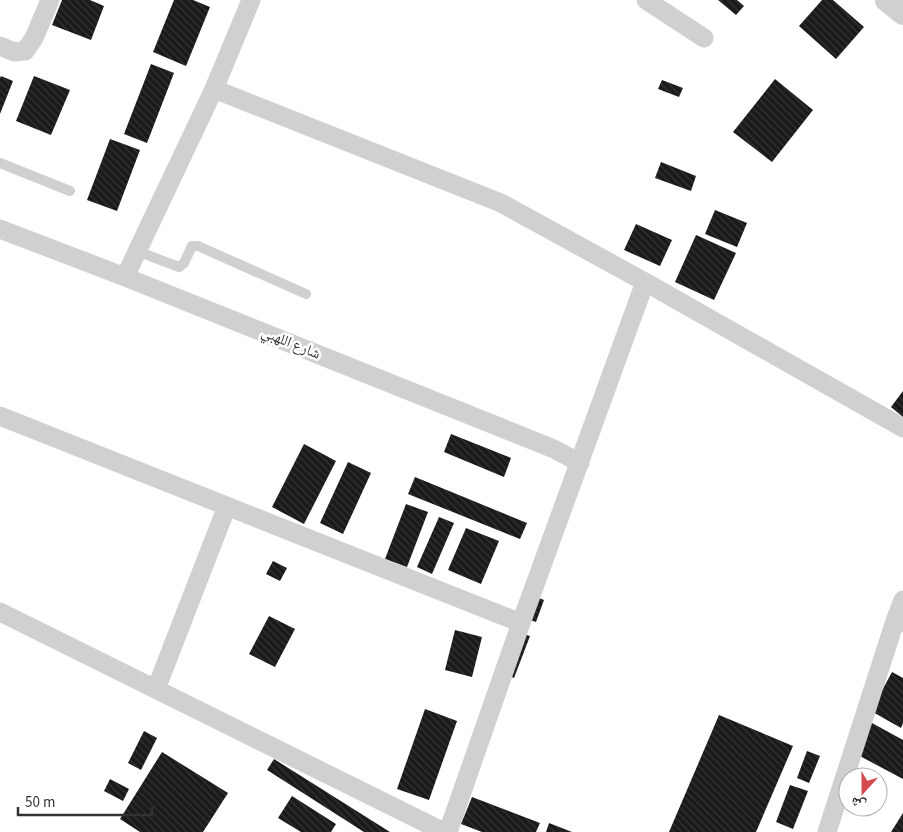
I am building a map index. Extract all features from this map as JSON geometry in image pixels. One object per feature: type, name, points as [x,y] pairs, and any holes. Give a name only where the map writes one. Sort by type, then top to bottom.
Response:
[{"type":"street","points":[[0,46],[14,52],[25,51],[34,38],[50,0]]},
{"type":"street","points":[[646,0],[704,38]]},
{"type":"street","points":[[887,0],[903,13]]},
{"type":"street","points":[[125,276],[214,89],[247,2]]},
{"type":"street","points":[[214,89],[501,203],[903,428]]},
{"type":"street","name":"شارع اللهبي","points":[[0,229],[125,276],[554,449],[580,463]]},
{"type":"street","points":[[448,832],[521,623],[645,282]]},
{"type":"street","points":[[0,416],[521,623]]},
{"type":"street","points":[[156,689],[227,506]]},
{"type":"street","points":[[827,832],[900,621],[903,600]]},
{"type":"street","points":[[0,612],[444,832]]},
{"type":"lane","points":[[0,163],[70,191]]},
{"type":"lane","points":[[137,251],[179,266],[184,264],[192,246],[198,246],[306,294]]},
{"type":"building","points":[[62,0],[90,0],[104,6],[91,40],[52,25]]},
{"type":"building","points":[[174,0],[193,0],[210,7],[186,66],[153,52]]},
{"type":"building","points":[[718,0],[737,0],[744,6],[736,15]]},
{"type":"building","points":[[822,0],[833,0],[864,27],[836,59],[799,26]]},
{"type":"building","points":[[151,64],[174,73],[147,143],[124,134]]},
{"type":"building","points":[[1,76],[13,81],[0,114],[0,78]]},
{"type":"building","points":[[34,76],[70,90],[51,135],[16,121]]},
{"type":"building","points":[[775,79],[813,110],[772,162],[733,132]]},
{"type":"building","points":[[662,80],[683,88],[679,97],[658,89]]},
{"type":"building","points":[[110,139],[140,150],[117,211],[87,200]]},
{"type":"building","points":[[661,162],[696,176],[691,191],[655,178]]},
{"type":"building","points":[[715,210],[747,223],[737,247],[705,234]]},
{"type":"building","points":[[636,224],[672,240],[660,266],[624,250]]},
{"type":"building","points":[[696,235],[736,253],[714,300],[675,282]]},
{"type":"building","points":[[903,391],[903,417],[891,407]]},
{"type":"building","points":[[451,434],[511,458],[504,477],[444,452]]},
{"type":"building","points":[[304,444],[336,461],[304,524],[272,507]]},
{"type":"building","points":[[348,462],[371,473],[343,534],[320,523]]},
{"type":"building","points":[[415,477],[527,523],[520,539],[408,494]]},
{"type":"building","points":[[406,504],[428,512],[407,567],[385,559]]},
{"type":"building","points":[[439,517],[454,523],[432,574],[417,567]]},
{"type":"building","points":[[466,528],[499,541],[481,584],[448,570]]},
{"type":"building","points":[[273,561],[287,568],[280,581],[266,574]]},
{"type":"building","points":[[534,596],[544,600],[536,622],[525,618]]},
{"type":"building","points":[[269,616],[295,629],[275,667],[249,654]]},
{"type":"building","points":[[455,630],[482,637],[472,677],[445,670]]},
{"type":"building","points":[[520,633],[530,636],[514,678],[504,674]]},
{"type":"building","points":[[892,672],[903,678],[903,723],[901,728],[871,711]]},
{"type":"building","points":[[425,709],[457,721],[429,800],[397,789]]},
{"type":"building","points":[[719,715],[793,746],[756,832],[669,832]]},
{"type":"building","points":[[872,723],[903,740],[903,779],[888,771],[888,767],[880,767],[856,754]]},
{"type":"building","points":[[144,731],[157,738],[141,770],[128,763]]},
{"type":"building","points":[[807,751],[820,756],[809,783],[797,778]]},
{"type":"building","points":[[162,752],[228,793],[203,832],[140,832],[120,819]]},
{"type":"building","points":[[274,759],[390,832],[364,832],[267,770]]},
{"type":"building","points":[[110,779],[129,789],[123,801],[104,791]]},
{"type":"building","points":[[790,785],[808,791],[793,829],[776,822]]},
{"type":"building","points":[[292,796],[336,824],[331,832],[301,832],[278,818]]},
{"type":"building","points":[[472,797],[540,823],[536,832],[482,832],[461,824]]},
{"type":"building","points":[[903,813],[903,832],[891,832]]},
{"type":"building","points":[[549,823],[572,832],[546,832]]}]
